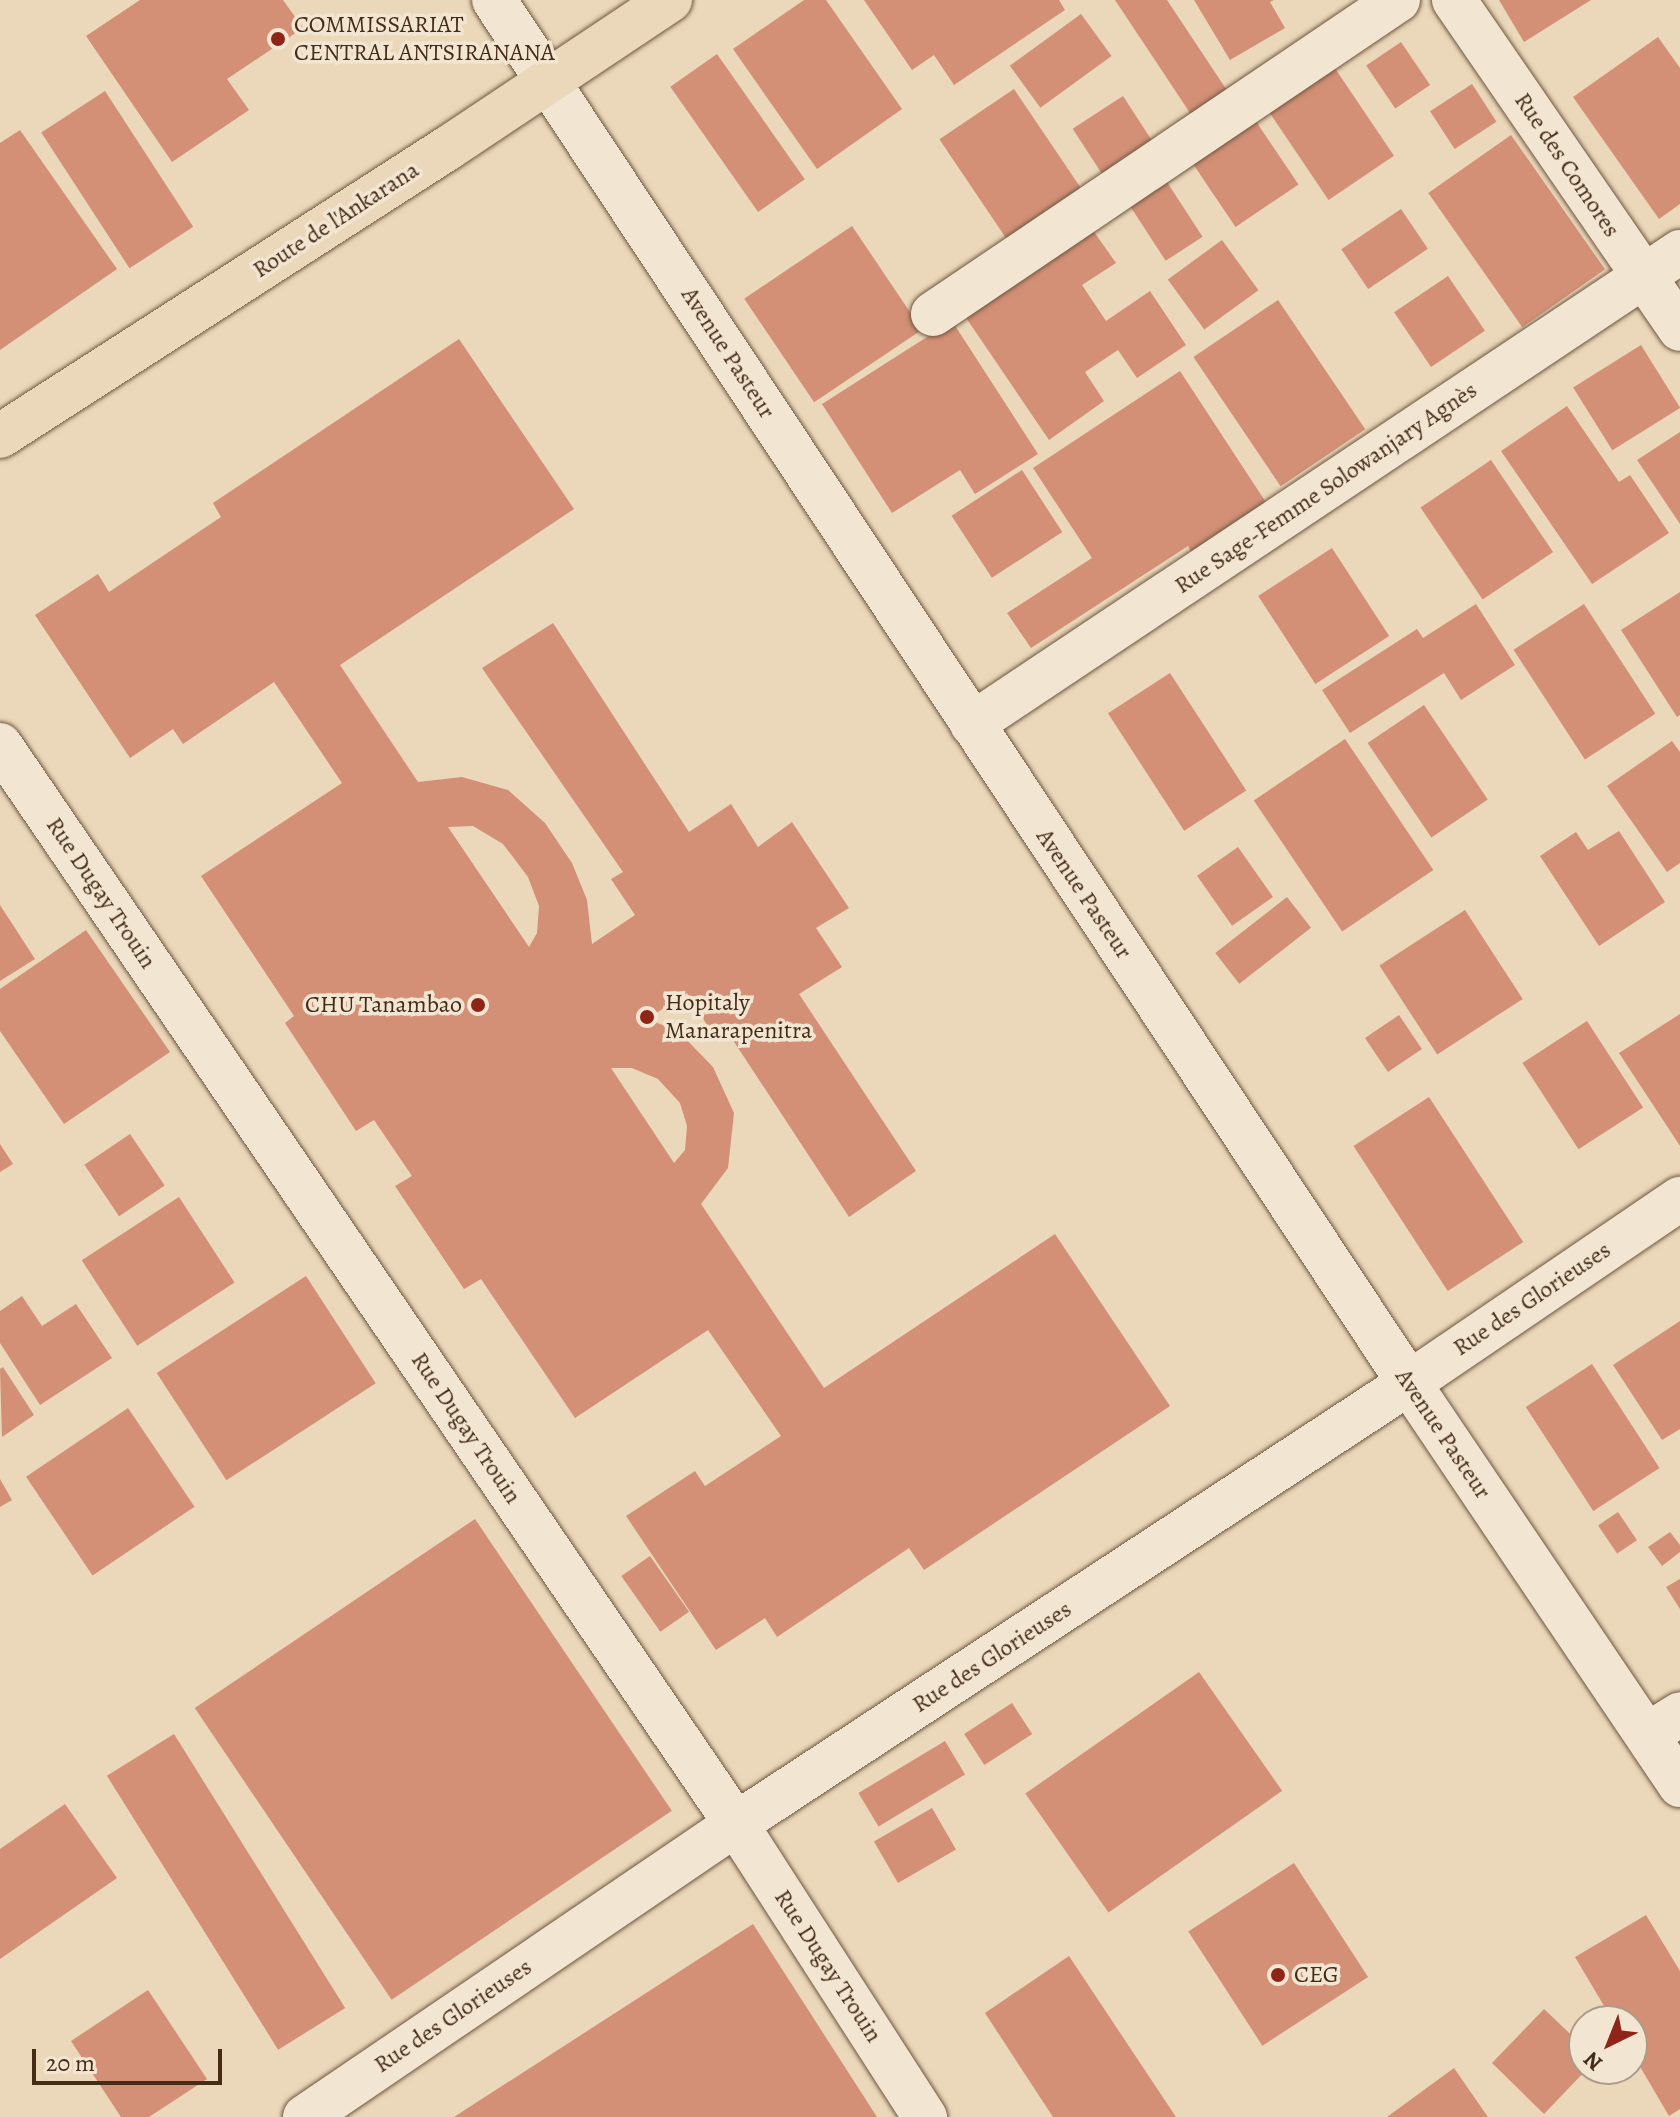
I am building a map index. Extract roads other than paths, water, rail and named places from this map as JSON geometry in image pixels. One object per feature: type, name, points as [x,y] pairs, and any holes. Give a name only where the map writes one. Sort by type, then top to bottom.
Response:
[{"type":"main road","name":"Route de l'Ankarana","points":[[0,436],[549,82],[670,0]]},
{"type":"street","name":"Avenue Pasteur","points":[[494,0],[1409,1383],[1663,1724],[1680,1785]]},
{"type":"street","points":[[933,314],[1398,0]]},
{"type":"street","name":"Rue des Comores","points":[[1454,0],[1680,329]]},
{"type":"street","name":"Rue Sage-Femme Solowanjary Agnès","points":[[972,724],[1680,252]]},
{"type":"street","name":"Rue Dugay Trouin","points":[[0,745],[736,1824],[925,2117]]},
{"type":"street","name":"Rue des Glorieuses","points":[[305,2117],[736,1824],[1409,1383],[1680,1199]]},
{"type":"place","name":"COMMISSARIAT CENTRAL ANTSIRANANA","points":[[278,39]]},
{"type":"place","name":"CHU Tanambao","points":[[478,1005]]},
{"type":"place","name":"Hopitaly Manarapenitra","points":[[647,1017]]},
{"type":"place","name":"CEG","points":[[1278,1975]]}]
